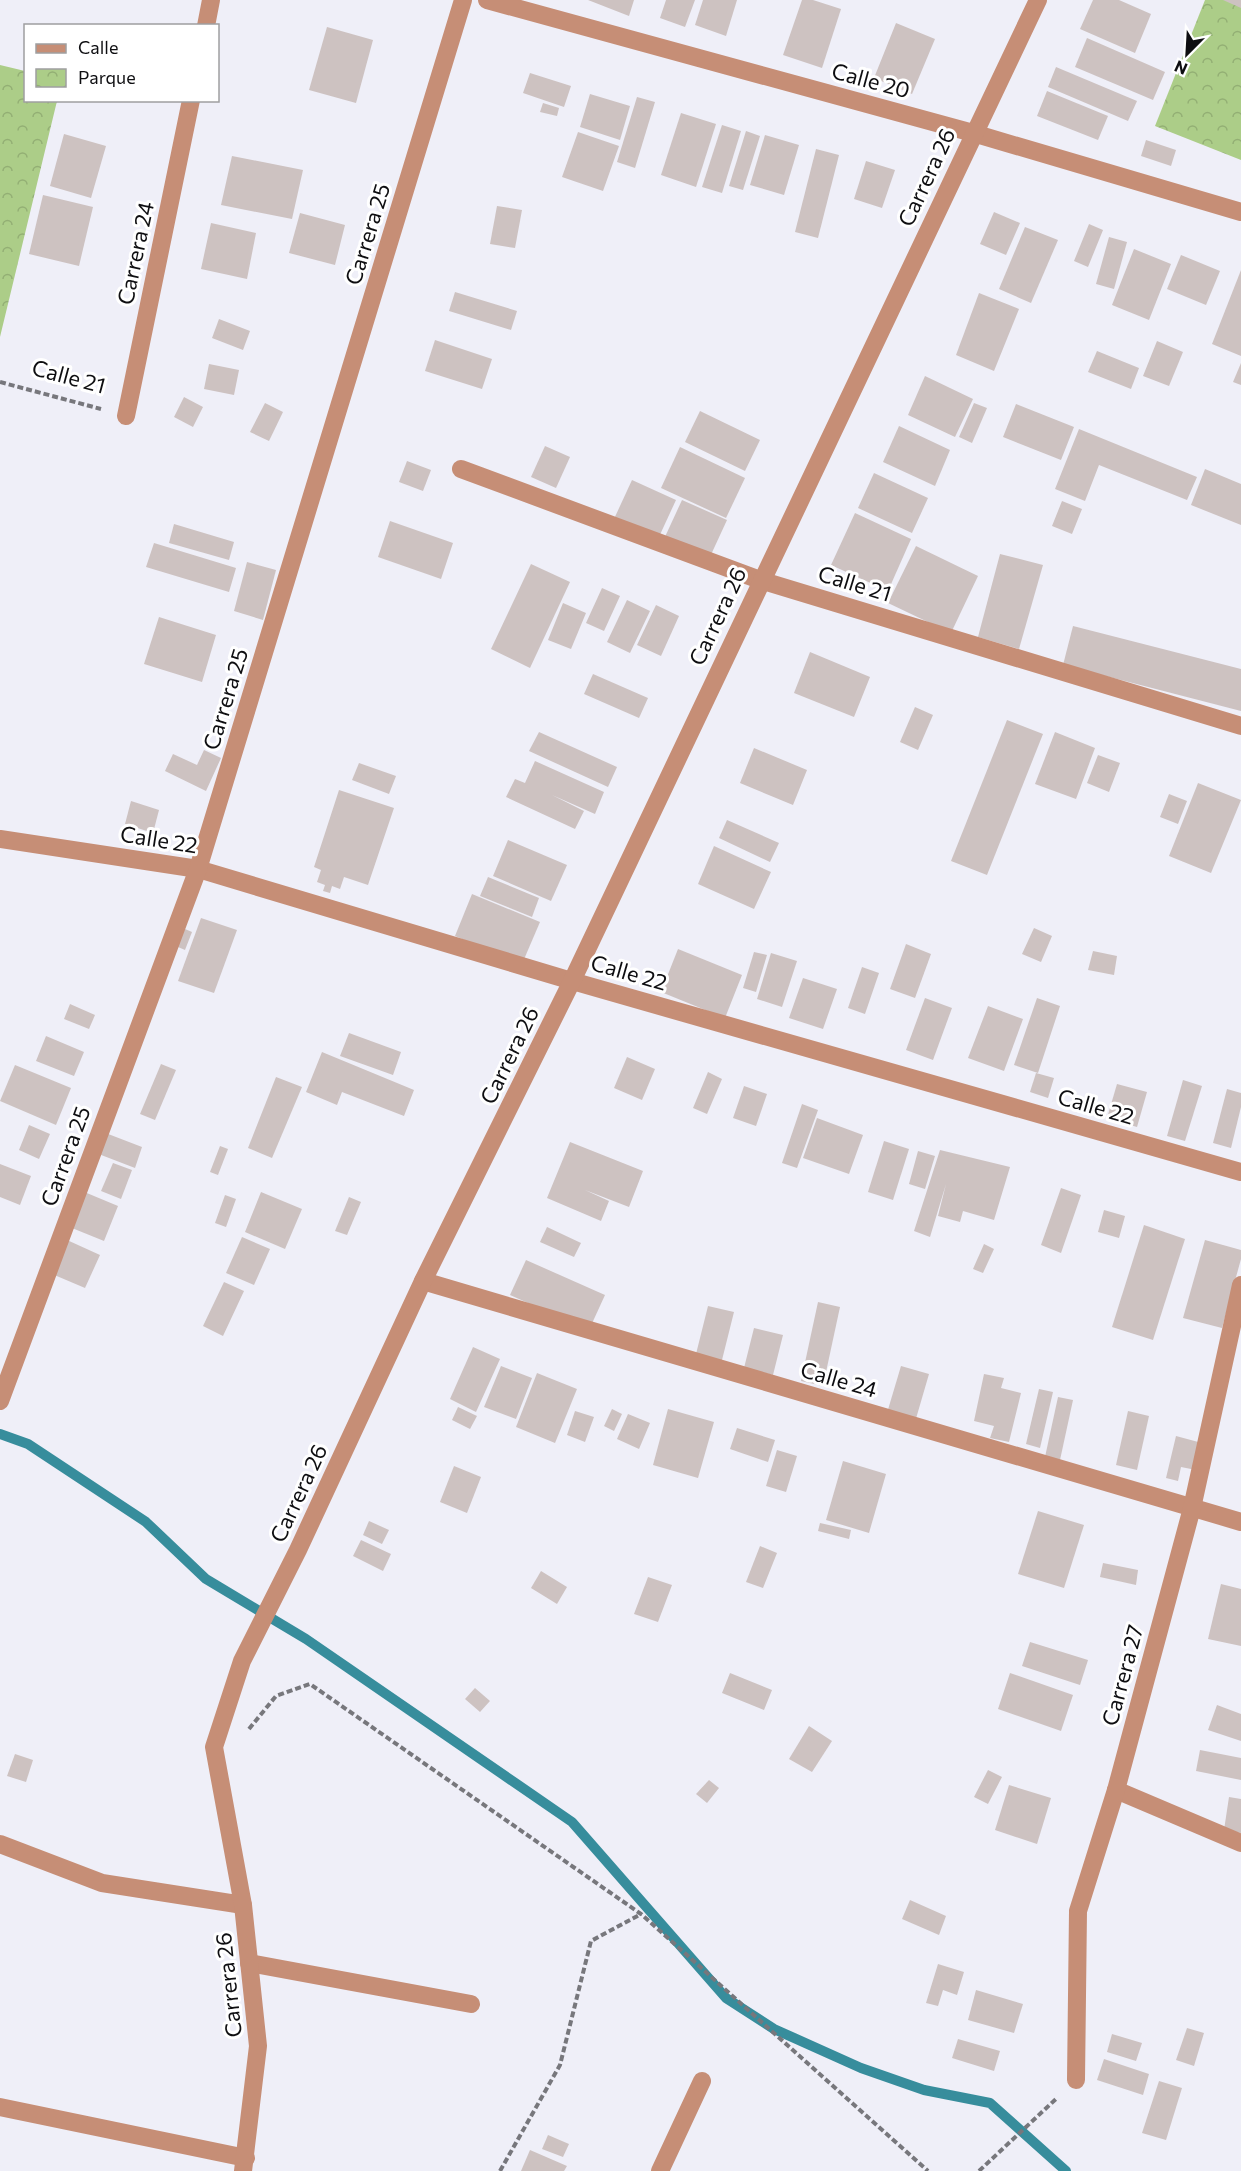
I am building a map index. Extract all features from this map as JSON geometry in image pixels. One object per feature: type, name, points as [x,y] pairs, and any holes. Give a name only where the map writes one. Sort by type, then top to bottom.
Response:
[{"type":"street","points":[[206,24],[211,0]]},
{"type":"street","name":"Carrera 25","points":[[0,1401],[198,869],[463,0]]},
{"type":"street","name":"Calle 20","points":[[487,0],[973,133],[1241,212]]},
{"type":"street","name":"Carrera 26","points":[[245,2164],[258,2046],[243,1905],[214,1747],[242,1661],[298,1550],[423,1281],[572,981],[760,580],[1038,0]]},
{"type":"street","name":"Carrera 24","points":[[126,416],[191,102]]},
{"type":"street","name":"Calle 21","points":[[461,469],[760,580],[1241,726]]},
{"type":"street","name":"Calle 22","points":[[0,839],[198,869],[572,981],[1241,1172]]},
{"type":"street","name":"Calle 24","points":[[423,1281],[1241,1522]]},
{"type":"street","name":"Carrera 27","points":[[1076,2080],[1078,1911],[1116,1790],[1192,1508],[1241,1285]]},
{"type":"street","points":[[1116,1790],[1241,1843]]},
{"type":"street","points":[[0,1844],[102,1883],[243,1905]]},
{"type":"street","points":[[249,1963],[471,2004]]},
{"type":"street","points":[[660,2171],[702,2081]]},
{"type":"street","points":[[0,2107],[245,2164]]},
{"type":"path","name":"Calle 21","points":[[0,382],[126,416]]},
{"type":"path","points":[[247,1731],[276,1696],[310,1684],[641,1914],[928,2171]]},
{"type":"path","points":[[500,2171],[560,2065],[591,1941],[641,1914]]},
{"type":"path","points":[[979,2171],[1076,2080]]},
{"type":"green space","points":[[1205,0],[1241,0],[1241,160],[1155,126]]},
{"type":"green space","points":[[0,65],[24,71],[24,102],[57,102],[0,337]]},
{"type":"building","points":[[588,0],[634,0],[629,16]]},
{"type":"building","points":[[666,0],[695,0],[685,27],[660,18]]},
{"type":"building","points":[[703,0],[737,0],[726,36],[695,25]]},
{"type":"building","points":[[802,0],[813,0],[841,9],[822,68],[783,55]]},
{"type":"building","points":[[1093,0],[1119,0],[1151,14],[1135,53],[1080,29]]},
{"type":"building","points":[[1223,0],[1241,0],[1241,8]]},
{"type":"building","points":[[896,23],[935,39],[912,94],[874,78]]},
{"type":"building","points":[[327,27],[373,40],[356,103],[309,90]]},
{"type":"building","points":[[1087,38],[1165,72],[1153,100],[1075,67]]},
{"type":"building","points":[[1056,67],[1137,101],[1128,121],[1048,87]]},
{"type":"building","points":[[530,73],[571,86],[564,107],[523,93]]},
{"type":"building","points":[[1047,91],[1108,116],[1098,140],[1037,116]]},
{"type":"building","points":[[590,94],[630,106],[620,140],[580,127]]},
{"type":"building","points":[[637,97],[655,102],[635,168],[617,162]]},
{"type":"building","points":[[543,103],[559,108],[557,116],[540,112]]},
{"type":"building","points":[[681,113],[716,124],[696,187],[661,175]]},
{"type":"building","points":[[722,125],[741,131],[722,193],[702,187]]},
{"type":"building","points":[[746,131],[760,136],[743,190],[729,186]]},
{"type":"building","points":[[578,132],[619,146],[603,191],[562,177]]},
{"type":"building","points":[[64,134],[106,146],[91,198],[50,186]]},
{"type":"building","points":[[765,135],[799,145],[784,195],[750,185]]},
{"type":"building","points":[[1146,140],[1176,150],[1171,166],[1141,156]]},
{"type":"building","points":[[816,149],[839,155],[818,238],[795,232]]},
{"type":"building","points":[[232,156],[303,170],[292,219],[221,205]]},
{"type":"building","points":[[866,161],[895,170],[882,208],[854,199]]},
{"type":"building","points":[[43,195],[93,207],[79,266],[29,254]]},
{"type":"building","points":[[497,206],[522,210],[515,248],[490,244]]},
{"type":"building","points":[[994,212],[1020,223],[1006,255],[980,244]]},
{"type":"building","points":[[300,213],[345,225],[335,265],[289,253]]},
{"type":"building","points":[[211,223],[256,233],[247,279],[201,269]]},
{"type":"building","points":[[1089,224],[1103,230],[1088,267],[1074,261]]},
{"type":"building","points":[[1025,227],[1058,240],[1031,303],[999,289]]},
{"type":"building","points":[[1109,237],[1127,242],[1114,289],[1096,284]]},
{"type":"building","points":[[1134,249],[1171,264],[1149,320],[1112,305]]},
{"type":"building","points":[[1181,255],[1220,271],[1206,305],[1167,289]]},
{"type":"building","points":[[1241,270],[1241,356],[1212,344]]},
{"type":"building","points":[[455,292],[517,311],[511,330],[449,311]]},
{"type":"building","points":[[979,293],[1019,309],[994,371],[956,355]]},
{"type":"building","points":[[219,319],[250,331],[243,350],[212,338]]},
{"type":"building","points":[[435,340],[492,359],[482,389],[425,371]]},
{"type":"building","points":[[1157,341],[1183,352],[1169,386],[1143,376]]},
{"type":"building","points":[[1097,351],[1139,368],[1131,389],[1088,372]]},
{"type":"building","points":[[1241,363],[1241,385],[1233,382]]},
{"type":"building","points":[[209,364],[239,370],[234,395],[204,389]]},
{"type":"building","points":[[925,376],[973,399],[955,437],[908,415]]},
{"type":"building","points":[[184,397],[203,407],[193,427],[174,417]]},
{"type":"building","points":[[265,403],[283,412],[269,441],[250,432]]},
{"type":"building","points":[[974,403],[987,408],[972,443],[959,437]]},
{"type":"building","points":[[1016,404],[1074,427],[1061,460],[1003,437]]},
{"type":"building","points":[[700,411],[760,440],[745,471],[685,442]]},
{"type":"building","points":[[899,426],[950,450],[935,486],[883,462]]},
{"type":"building","points":[[1079,429],[1197,477],[1187,500],[1099,465],[1085,501],[1055,489]]},
{"type":"building","points":[[545,446],[570,457],[556,488],[531,477]]},
{"type":"building","points":[[680,447],[745,478],[726,518],[661,488]]},
{"type":"building","points":[[407,461],[431,470],[423,491],[399,482]]},
{"type":"building","points":[[1205,469],[1241,484],[1241,525],[1191,505]]},
{"type":"building","points":[[874,473],[928,498],[912,533],[858,508]]},
{"type":"building","points":[[632,480],[676,500],[658,539],[614,519]]},
{"type":"building","points":[[682,500],[727,520],[709,559],[664,539]]},
{"type":"building","points":[[1062,501],[1082,509],[1072,534],[1052,526]]},
{"type":"building","points":[[855,513],[911,539],[888,591],[831,565]]},
{"type":"building","points":[[390,521],[453,543],[441,579],[378,557]]},
{"type":"building","points":[[174,524],[234,542],[229,560],[169,543]]},
{"type":"building","points":[[154,543],[236,568],[229,592],[146,567]]},
{"type":"building","points":[[916,546],[978,576],[951,633],[888,603]]},
{"type":"building","points":[[1000,554],[1043,565],[1019,649],[978,637]]},
{"type":"building","points":[[247,562],[276,570],[263,620],[234,611]]},
{"type":"building","points":[[531,564],[570,582],[530,668],[491,649]]},
{"type":"building","points":[[602,588],[620,596],[604,631],[586,623]]},
{"type":"building","points":[[627,600],[650,611],[630,653],[607,642]]},
{"type":"building","points":[[563,603],[586,613],[571,649],[548,640]]},
{"type":"building","points":[[656,605],[679,616],[661,656],[637,645]]},
{"type":"building","points":[[159,617],[216,635],[202,682],[144,664]]},
{"type":"building","points":[[1073,626],[1241,669],[1241,711],[1063,665]]},
{"type":"building","points":[[810,652],[870,677],[854,717],[794,693]]},
{"type":"building","points":[[593,674],[648,698],[639,718],[584,694]]},
{"type":"building","points":[[915,707],[933,715],[918,750],[900,742]]},
{"type":"building","points":[[1007,720],[1043,734],[987,875],[951,861]]},
{"type":"building","points":[[539,732],[617,767],[608,787],[529,751]]},
{"type":"building","points":[[1055,732],[1095,748],[1076,799],[1035,784]]},
{"type":"building","points":[[754,748],[807,770],[793,805],[740,783]]},
{"type":"building","points":[[204,750],[221,758],[206,791],[165,771],[173,754],[197,765]]},
{"type":"building","points":[[1098,755],[1120,763],[1109,792],[1087,783]]},
{"type":"building","points":[[535,761],[604,792],[595,814],[552,795],[584,811],[575,829],[506,797],[515,779],[525,783]]},
{"type":"building","points":[[359,763],[396,776],[389,794],[352,780]]},
{"type":"building","points":[[1198,783],[1241,800],[1211,873],[1169,856]]},
{"type":"building","points":[[339,790],[394,808],[368,885],[344,877],[340,889],[332,886],[330,893],[323,891],[325,885],[317,882],[321,870],[314,867]]},
{"type":"building","points":[[1169,794],[1187,801],[1178,824],[1160,817]]},
{"type":"building","points":[[131,801],[159,810],[153,833],[125,824]]},
{"type":"building","points":[[727,820],[779,843],[770,862],[719,838]]},
{"type":"building","points":[[508,840],[567,865],[551,901],[493,876]]},
{"type":"building","points":[[714,846],[771,872],[754,909],[698,884]]},
{"type":"building","points":[[488,877],[539,898],[532,917],[480,896]]},
{"type":"building","points":[[472,894],[540,922],[522,964],[455,936]]},
{"type":"building","points":[[201,918],[237,930],[214,993],[178,981]]},
{"type":"building","points":[[178,926],[192,932],[185,950],[171,944]]},
{"type":"building","points":[[1034,928],[1052,936],[1041,962],[1022,954]]},
{"type":"building","points":[[906,944],[931,954],[915,998],[890,989]]},
{"type":"building","points":[[678,949],[742,975],[725,1018],[661,992]]},
{"type":"building","points":[[1093,951],[1117,956],[1114,975],[1088,970]]},
{"type":"building","points":[[754,952],[767,955],[756,992],[743,988]]},
{"type":"building","points":[[771,953],[797,961],[782,1007],[757,999]]},
{"type":"building","points":[[862,967],[879,973],[865,1014],[848,1008]]},
{"type":"building","points":[[803,978],[837,989],[823,1029],[789,1018]]},
{"type":"building","points":[[925,998],[952,1008],[933,1060],[906,1050]]},
{"type":"building","points":[[1037,998],[1060,1006],[1038,1073],[1014,1065]]},
{"type":"building","points":[[70,1004],[95,1015],[89,1029],[64,1019]]},
{"type":"building","points":[[988,1006],[1023,1019],[1004,1071],[968,1058]]},
{"type":"building","points":[[349,1033],[401,1052],[393,1075],[340,1056]]},
{"type":"building","points":[[46,1036],[84,1052],[74,1076],[36,1061]]},
{"type":"building","points":[[322,1052],[414,1090],[404,1116],[342,1092],[337,1105],[306,1092]]},
{"type":"building","points":[[627,1057],[655,1069],[642,1100],[614,1088]]},
{"type":"building","points":[[161,1064],[176,1070],[155,1120],[140,1114]]},
{"type":"building","points":[[15,1065],[71,1088],[56,1125],[0,1101]]},
{"type":"building","points":[[708,1072],[722,1079],[707,1114],[693,1108]]},
{"type":"building","points":[[1036,1073],[1054,1078],[1048,1098],[1030,1092]]},
{"type":"building","points":[[276,1077],[302,1087],[272,1158],[248,1148]]},
{"type":"building","points":[[1183,1080],[1202,1086],[1185,1141],[1167,1136]]},
{"type":"building","points":[[1117,1084],[1147,1092],[1137,1127],[1107,1118]]},
{"type":"building","points":[[744,1086],[767,1094],[756,1126],[733,1118]]},
{"type":"building","points":[[1227,1089],[1241,1093],[1241,1107],[1231,1148],[1213,1143]]},
{"type":"building","points":[[802,1104],[818,1110],[797,1168],[782,1163]]},
{"type":"building","points":[[817,1118],[863,1135],[849,1174],[803,1158]]},
{"type":"building","points":[[29,1125],[50,1134],[39,1159],[19,1150]]},
{"type":"building","points":[[103,1132],[142,1147],[135,1168],[96,1153]]},
{"type":"building","points":[[884,1141],[909,1149],[893,1200],[868,1192]]},
{"type":"building","points":[[570,1142],[643,1171],[629,1207],[585,1190],[609,1201],[601,1221],[547,1198]]},
{"type":"building","points":[[220,1146],[228,1149],[218,1175],[210,1172]]},
{"type":"building","points":[[940,1150],[1010,1167],[994,1220],[963,1211],[960,1222],[938,1216],[946,1184],[930,1237],[914,1231]]},
{"type":"building","points":[[918,1151],[935,1156],[925,1189],[909,1184]]},
{"type":"building","points":[[113,1163],[132,1170],[121,1199],[101,1191]]},
{"type":"building","points":[[0,1164],[31,1176],[20,1205],[0,1197]]},
{"type":"building","points":[[1061,1188],[1081,1195],[1061,1253],[1041,1245]]},
{"type":"building","points":[[82,1191],[118,1206],[104,1241],[67,1226]]},
{"type":"building","points":[[261,1192],[302,1209],[285,1249],[245,1232]]},
{"type":"building","points":[[225,1195],[236,1199],[226,1227],[215,1223]]},
{"type":"building","points":[[349,1197],[361,1202],[347,1235],[335,1231]]},
{"type":"building","points":[[1104,1210],[1125,1216],[1119,1238],[1098,1232]]},
{"type":"building","points":[[1144,1225],[1185,1239],[1153,1340],[1112,1327]]},
{"type":"building","points":[[547,1227],[581,1243],[574,1257],[540,1242]]},
{"type":"building","points":[[242,1237],[270,1249],[254,1285],[226,1273]]},
{"type":"building","points":[[67,1240],[100,1255],[85,1288],[52,1274]]},
{"type":"building","points":[[1205,1240],[1241,1250],[1241,1259],[1222,1328],[1183,1318]]},
{"type":"building","points":[[984,1244],[994,1249],[983,1273],[973,1269]]},
{"type":"building","points":[[526,1260],[605,1295],[589,1330],[510,1295]]},
{"type":"building","points":[[224,1282],[244,1291],[223,1336],[203,1326]]},
{"type":"building","points":[[818,1302],[840,1307],[823,1386],[801,1381]]},
{"type":"building","points":[[708,1306],[734,1312],[721,1364],[695,1358]]},
{"type":"building","points":[[754,1328],[783,1335],[773,1375],[744,1368]]},
{"type":"building","points":[[473,1347],[500,1359],[476,1412],[450,1399]]},
{"type":"building","points":[[501,1366],[532,1378],[516,1419],[484,1407]]},
{"type":"building","points":[[901,1366],[929,1374],[915,1422],[887,1413]]},
{"type":"building","points":[[537,1373],[577,1389],[555,1443],[516,1427]]},
{"type":"building","points":[[984,1374],[1004,1378],[1001,1388],[1021,1393],[1009,1442],[990,1438],[994,1426],[974,1421]]},
{"type":"building","points":[[1039,1389],[1053,1392],[1040,1448],[1026,1444]]},
{"type":"building","points":[[1058,1397],[1073,1400],[1060,1460],[1045,1457]]},
{"type":"building","points":[[458,1407],[477,1416],[470,1429],[452,1420]]},
{"type":"building","points":[[612,1409],[622,1414],[614,1431],[604,1426]]},
{"type":"building","points":[[668,1409],[714,1422],[698,1478],[653,1465]]},
{"type":"building","points":[[575,1411],[594,1417],[585,1442],[567,1435]]},
{"type":"building","points":[[1128,1411],[1149,1416],[1137,1470],[1116,1465]]},
{"type":"building","points":[[628,1414],[650,1423],[639,1449],[617,1439]]},
{"type":"building","points":[[737,1428],[775,1440],[768,1462],[730,1449]]},
{"type":"building","points":[[1176,1436],[1202,1443],[1196,1470],[1181,1467],[1178,1481],[1166,1478]]},
{"type":"building","points":[[777,1450],[797,1456],[786,1492],[766,1486]]},
{"type":"building","points":[[843,1461],[886,1474],[869,1533],[826,1520]]},
{"type":"building","points":[[454,1466],[481,1477],[467,1513],[440,1502]]},
{"type":"building","points":[[1038,1511],[1084,1525],[1064,1588],[1018,1574]]},
{"type":"building","points":[[369,1521],[389,1530],[382,1544],[363,1535]]},
{"type":"building","points":[[820,1523],[851,1530],[849,1539],[818,1531]]},
{"type":"building","points":[[361,1540],[391,1554],[383,1571],[353,1556]]},
{"type":"building","points":[[760,1546],[777,1553],[763,1588],[746,1582]]},
{"type":"building","points":[[1103,1563],[1138,1570],[1136,1585],[1100,1577]]},
{"type":"building","points":[[541,1571],[567,1587],[557,1604],[531,1588]]},
{"type":"building","points":[[648,1577],[672,1585],[658,1622],[634,1614]]},
{"type":"building","points":[[1221,1584],[1241,1589],[1241,1646],[1208,1639]]},
{"type":"building","points":[[1030,1642],[1088,1660],[1080,1685],[1022,1666]]},
{"type":"building","points":[[730,1673],[772,1690],[764,1710],[722,1693]]},
{"type":"building","points":[[1010,1673],[1073,1695],[1061,1731],[998,1709]]},
{"type":"building","points":[[475,1688],[490,1701],[480,1712],[465,1699]]},
{"type":"building","points":[[1217,1705],[1241,1714],[1241,1741],[1208,1730]]},
{"type":"building","points":[[809,1726],[832,1741],[812,1772],[789,1759]]},
{"type":"building","points":[[1200,1750],[1241,1758],[1241,1780],[1196,1771]]},
{"type":"building","points":[[15,1754],[33,1760],[26,1782],[7,1776]]},
{"type":"building","points":[[988,1770],[1002,1777],[988,1804],[974,1797]]},
{"type":"building","points":[[709,1780],[719,1788],[707,1803],[696,1794]]},
{"type":"building","points":[[1009,1785],[1051,1798],[1037,1844],[995,1830]]},
{"type":"building","points":[[1229,1797],[1241,1799],[1241,1833],[1224,1830]]},
{"type":"building","points":[[910,1900],[946,1916],[939,1935],[902,1919]]},
{"type":"building","points":[[938,1964],[964,1972],[957,1995],[943,1990],[938,2006],[926,2003]]},
{"type":"building","points":[[976,1990],[1023,2004],[1014,2033],[968,2020]]},
{"type":"building","points":[[1187,2028],[1204,2033],[1194,2066],[1176,2060]]},
{"type":"building","points":[[1112,2034],[1142,2043],[1136,2061],[1107,2052]]},
{"type":"building","points":[[958,2039],[1000,2051],[994,2071],[952,2058]]},
{"type":"building","points":[[1104,2059],[1149,2074],[1143,2095],[1097,2080]]},
{"type":"building","points":[[1159,2081],[1182,2088],[1166,2140],[1142,2133]]},
{"type":"building","points":[[548,2135],[569,2144],[563,2157],[542,2149]]},
{"type":"building","points":[[530,2150],[567,2166],[564,2171],[521,2171]]},
{"type":"waterway","points":[[0,1434],[28,1444],[146,1522],[206,1579],[306,1639],[572,1822],[726,1998],[774,2029],[861,2068],[924,2090],[990,2103],[1066,2171]]}]
